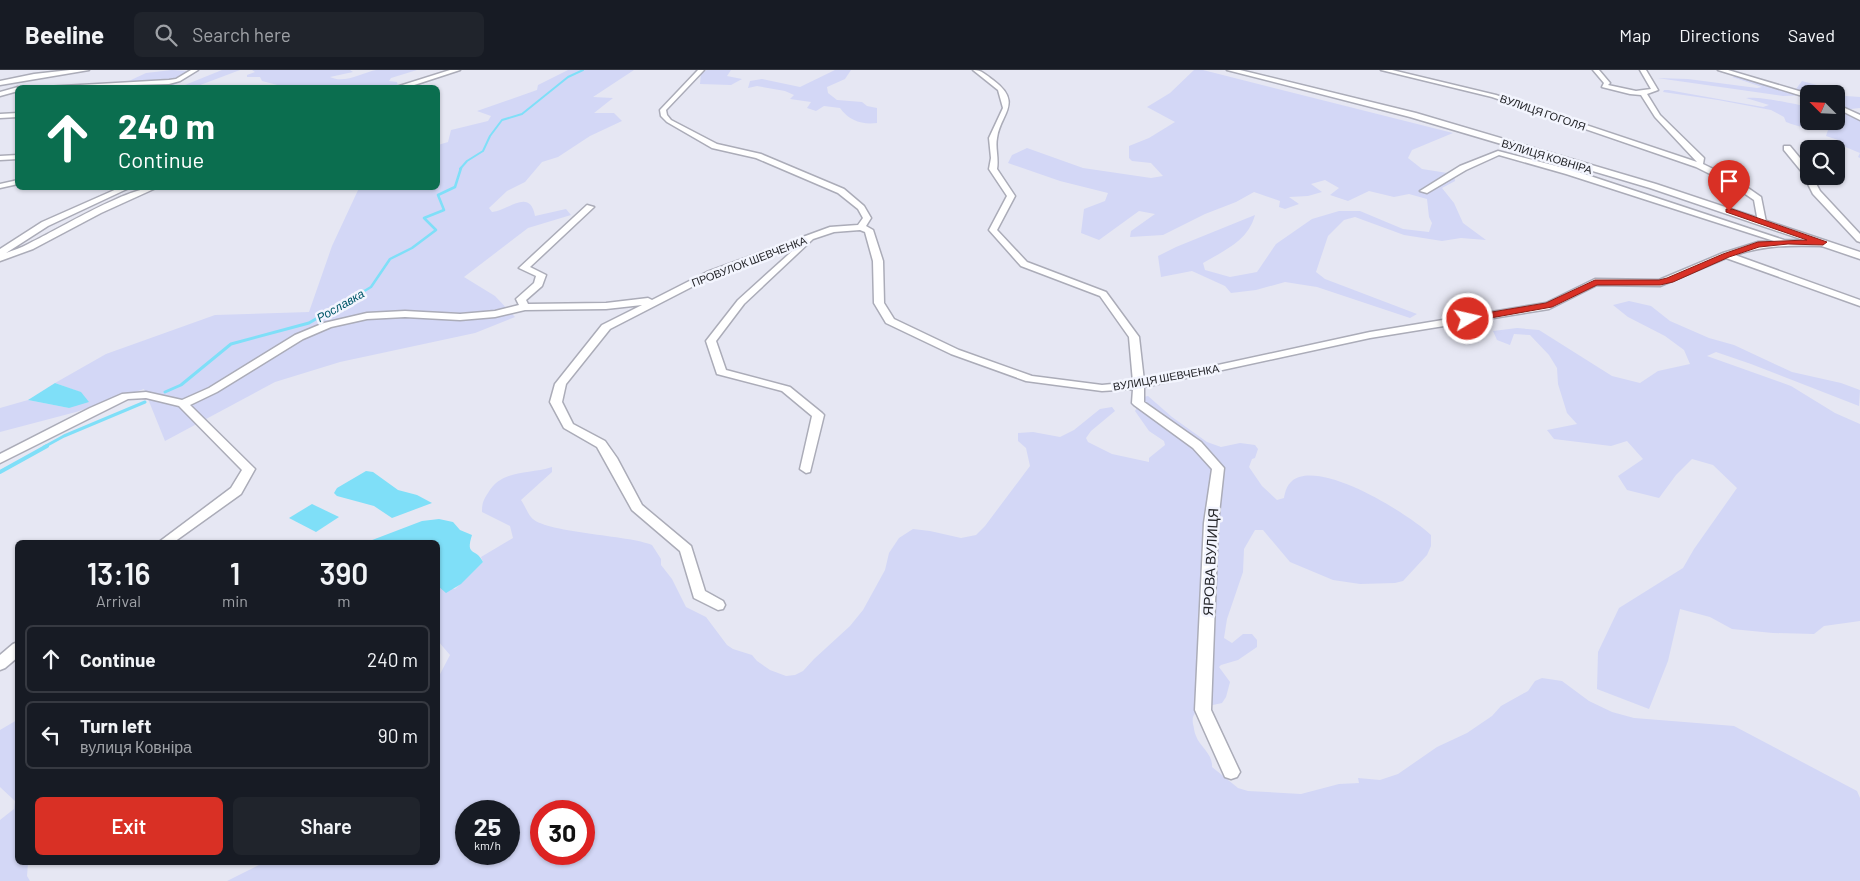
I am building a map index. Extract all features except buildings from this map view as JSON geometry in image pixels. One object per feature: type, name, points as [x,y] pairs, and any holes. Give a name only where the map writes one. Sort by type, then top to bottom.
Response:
[{"type":"street","points":[[0,83],[34,76],[86,70]]},
{"type":"street","points":[[168,85],[195,70]]},
{"type":"street","points":[[406,85],[457,70]]},
{"type":"street","name":"ВУЛИЦЯ ШЕВЧЕНКА","points":[[701,70],[662,110],[664,116],[669,121],[715,146],[758,156],[841,191],[861,208],[867,218],[861,227],[869,230],[878,261],[879,303],[890,321],[955,352],[1030,379],[1102,388],[1139,385],[1370,335],[1549,306],[1595,282],[1660,283],[1758,244],[1788,242]]},
{"type":"street","points":[[976,70],[1001,90],[1006,108],[993,138],[995,158],[993,169],[1011,196],[993,230],[1024,264],[1103,294],[1134,336],[1139,385]]},
{"type":"street","name":"ВУЛИЦЯ КОВНІРА","points":[[1231,70],[1413,115],[1653,186],[1860,256]]},
{"type":"street","name":"ВУЛИЦЯ ГОГОЛЯ","points":[[1384,70],[1494,96],[1699,165],[1734,183],[1758,199],[1762,222]]},
{"type":"street","points":[[1596,70],[1607,83],[1604,86],[1624,92],[1644,94],[1655,90],[1643,70]]},
{"type":"street","points":[[1721,70],[1800,93]]},
{"type":"street","points":[[86,85],[178,80]]},
{"type":"street","points":[[0,94],[15,90]]},
{"type":"street","points":[[1644,94],[1657,116],[1701,160],[1699,165]]},
{"type":"street","points":[[0,110],[15,109]]},
{"type":"street","points":[[1845,110],[1860,118]]},
{"type":"street","points":[[0,116],[15,115]]},
{"type":"street","points":[[1787,148],[1806,171],[1816,192],[1860,239]]},
{"type":"street","points":[[1424,191],[1463,168],[1498,153],[1649,196],[1788,242],[1823,242]]},
{"type":"street","points":[[0,158],[15,157]]},
{"type":"street","points":[[0,186],[15,183]]},
{"type":"street","points":[[0,252],[45,224],[121,190]]},
{"type":"street","points":[[0,258],[30,247],[98,211],[147,190]]},
{"type":"street","points":[[525,308],[522,299],[539,284],[542,275],[524,268],[590,207]]},
{"type":"street","name":"ПРОВУЛОК ШЕВЧЕНКА","points":[[718,605],[699,594],[686,549],[637,507],[611,458],[601,444],[568,426],[556,402],[561,384],[606,327],[710,274],[833,229],[861,227]]},
{"type":"street","name":"ПРОВУЛОК ШЕВЧЕНКА","points":[[806,468],[818,415],[786,389],[721,372],[711,341],[741,302],[814,236]]},
{"type":"street","points":[[1726,256],[1860,303]]},
{"type":"street","name":"ПРОВУЛОК ШЕВЧЕНКА","points":[[183,404],[213,390],[299,337],[328,325],[367,316],[405,314],[460,317],[495,314],[525,308],[606,306],[658,300]]},
{"type":"street","name":"ЯРОВА ВУЛИЦЯ","points":[[1139,385],[1138,403],[1197,445],[1218,468],[1211,524],[1203,710],[1231,772]]},
{"type":"street","points":[[0,459],[94,410],[126,396],[146,395],[183,404],[249,469],[236,491],[169,540]]},
{"type":"street","points":[[0,664],[15,651]]},
{"type":"shaded area","points":[[172,70],[186,71],[187,78],[174,85],[120,85],[146,73]]},
{"type":"shaded area","points":[[222,70],[240,70],[200,85],[185,85]]},
{"type":"shaded area","points":[[252,70],[350,70],[353,72],[330,77],[347,79],[376,70],[417,70],[391,78],[389,81],[397,82],[398,85],[277,85],[262,81],[260,77],[247,77],[247,75],[255,72]]},
{"type":"shaded area","points":[[568,70],[634,70],[593,97],[613,98],[594,113],[614,113],[622,121],[590,136],[558,157],[542,162],[525,182],[507,191],[489,208],[492,212],[498,211],[523,202],[528,203],[532,207],[535,216],[566,209],[571,215],[528,228],[464,277],[495,296],[515,317],[475,333],[340,362],[275,382],[165,441],[144,389],[76,412],[0,432],[0,408],[28,400],[69,408],[80,392],[55,383],[106,354],[215,315],[309,312],[332,246],[358,190],[440,190],[440,144],[448,142],[451,130],[488,121],[491,116],[477,111],[537,90],[538,85]]},
{"type":"shaded area","points":[[707,70],[731,70],[727,76],[742,79],[731,85],[700,84],[701,73]]},
{"type":"shaded area","points":[[835,70],[851,70],[845,79],[827,87],[828,93],[837,100],[862,102],[867,106],[877,108],[877,123],[867,123],[852,119],[840,108],[824,106],[816,111],[807,108],[811,102],[790,99],[794,95],[785,91],[757,86],[748,88],[750,81],[762,79],[800,87]]},
{"type":"shaded area","points":[[1194,70],[1203,70],[1453,133],[1412,150],[1408,158],[1422,169],[1454,174],[1455,181],[1442,188],[1454,203],[1463,223],[1486,240],[1461,238],[1442,241],[1404,235],[1355,217],[1344,220],[1328,236],[1316,272],[1325,279],[1417,314],[1410,318],[1317,287],[1285,282],[1256,290],[1231,293],[1225,286],[1192,271],[1161,277],[1158,256],[1255,215],[1247,232],[1235,244],[1203,263],[1205,270],[1230,277],[1257,272],[1276,244],[1312,219],[1339,211],[1360,211],[1403,229],[1429,232],[1432,223],[1429,217],[1427,199],[1409,194],[1394,197],[1369,191],[1348,201],[1330,195],[1339,188],[1325,180],[1311,184],[1322,192],[1308,196],[1289,197],[1299,204],[1285,209],[1279,207],[1280,201],[1254,192],[1163,235],[1130,237],[1131,231],[1155,214],[1139,211],[1099,240],[1081,233],[1084,209],[1105,201],[1108,193],[1060,181],[1008,163],[1012,155],[1027,148],[1083,168],[1151,178],[1163,176],[1151,163],[1132,161],[1129,158],[1129,146],[1149,138],[1175,122],[1147,107],[1170,93]]},
{"type":"shaded area","points":[[1738,76],[1786,90],[1796,89],[1802,81],[1817,85],[1800,85],[1800,95],[1783,96],[1657,78],[1688,79],[1757,88],[1762,87],[1732,77]]},
{"type":"shaded area","points":[[1668,90],[1763,107],[1769,105],[1746,98],[1800,105],[1800,126],[1786,122],[1784,117],[1771,110],[1663,92]]},
{"type":"shaded area","points":[[1845,96],[1860,97],[1860,108],[1845,110]]},
{"type":"shaded area","points":[[1845,112],[1848,114],[1860,113],[1860,153],[1845,147],[1845,140],[1826,136],[1828,130],[1845,130]]},
{"type":"shaded area","points":[[1629,301],[1651,306],[1670,321],[1709,338],[1734,345],[1792,372],[1841,383],[1860,390],[1859,406],[1716,352],[1707,356],[1791,386],[1835,413],[1860,424],[1860,621],[1824,626],[1814,634],[1773,633],[1732,629],[1710,617],[1680,609],[1668,661],[1649,709],[1597,689],[1598,652],[1619,608],[1683,568],[1694,549],[1737,488],[1713,465],[1692,459],[1676,475],[1659,498],[1627,490],[1618,476],[1643,459],[1627,441],[1611,446],[1554,439],[1547,430],[1577,424],[1567,413],[1558,384],[1557,368],[1549,355],[1530,335],[1514,334],[1510,345],[1497,340],[1493,331],[1517,328],[1539,330],[1612,376],[1640,383],[1658,371],[1690,364],[1684,350],[1665,336],[1628,317],[1613,305]]},
{"type":"shaded area","points":[[1148,396],[1172,417],[1207,442],[1221,447],[1240,443],[1255,445],[1258,449],[1249,467],[1262,486],[1277,500],[1284,498],[1286,489],[1292,481],[1305,476],[1323,477],[1343,483],[1385,503],[1431,535],[1431,546],[1427,555],[1403,581],[1360,584],[1333,580],[1290,562],[1263,530],[1255,530],[1244,549],[1243,572],[1227,619],[1224,638],[1232,643],[1243,634],[1252,634],[1257,640],[1257,647],[1238,660],[1219,667],[1230,682],[1226,697],[1222,703],[1202,708],[1193,718],[1195,734],[1208,754],[1212,767],[1238,788],[1248,791],[1301,794],[1339,784],[1359,783],[1358,778],[1380,780],[1398,774],[1437,747],[1467,733],[1492,716],[1501,706],[1528,691],[1535,681],[1542,678],[1562,681],[1589,701],[1612,712],[1634,718],[1734,726],[1857,791],[1860,798],[1860,881],[227,881],[259,865],[440,865],[440,674],[450,655],[440,643],[440,586],[455,589],[483,562],[481,557],[513,538],[510,526],[482,512],[485,498],[494,485],[508,476],[552,467],[552,472],[521,500],[531,517],[551,527],[652,545],[661,559],[661,565],[672,579],[686,607],[706,617],[727,645],[752,655],[770,670],[786,676],[795,675],[803,671],[850,626],[863,610],[885,570],[889,553],[899,538],[913,529],[961,538],[976,535],[985,526],[1030,466],[1026,448],[1018,441],[1018,433],[1033,432],[1060,437],[1074,430],[1100,409],[1112,407],[1115,411],[1091,431],[1086,438],[1088,442],[1112,454],[1149,462],[1149,458],[1165,445],[1164,441],[1149,431],[1135,411],[1143,397]]},
{"type":"shaded area","points":[[15,721],[15,801],[0,787],[0,730]]},
{"type":"shaded area","points":[[15,801],[15,865],[28,865],[27,876],[30,881],[0,881],[0,820],[14,809]]},
{"type":"water","points":[[55,383],[81,392],[89,402],[69,408],[28,400]]},
{"type":"water","points":[[366,471],[373,472],[398,490],[417,495],[432,503],[392,518],[374,506],[337,496],[334,493],[337,488]]},
{"type":"water","points":[[312,504],[339,517],[316,532],[289,518]]},
{"type":"water","points":[[439,519],[453,522],[460,530],[472,535],[471,549],[483,562],[461,584],[446,593],[440,588],[440,540],[372,540],[422,521]]},
{"type":"waterway","name":"Рославка","points":[[460,169],[467,161],[483,151],[490,136],[502,120],[522,114],[568,77],[583,70]]},
{"type":"waterway","name":"Рославка","points":[[361,293],[371,287],[390,259],[412,248],[436,230],[424,218],[444,210],[438,195],[455,187],[461,168]]},
{"type":"waterway","name":"Рославка","points":[[165,392],[181,385],[231,344],[309,323],[363,291]]},
{"type":"waterway","points":[[44,447],[64,436],[145,402]]},
{"type":"waterway","points":[[0,472],[47,446]]},
{"type":"route","points":[[1468,319],[1549,306],[1595,282],[1660,283],[1758,244],[1823,242],[1729,211]]}]
